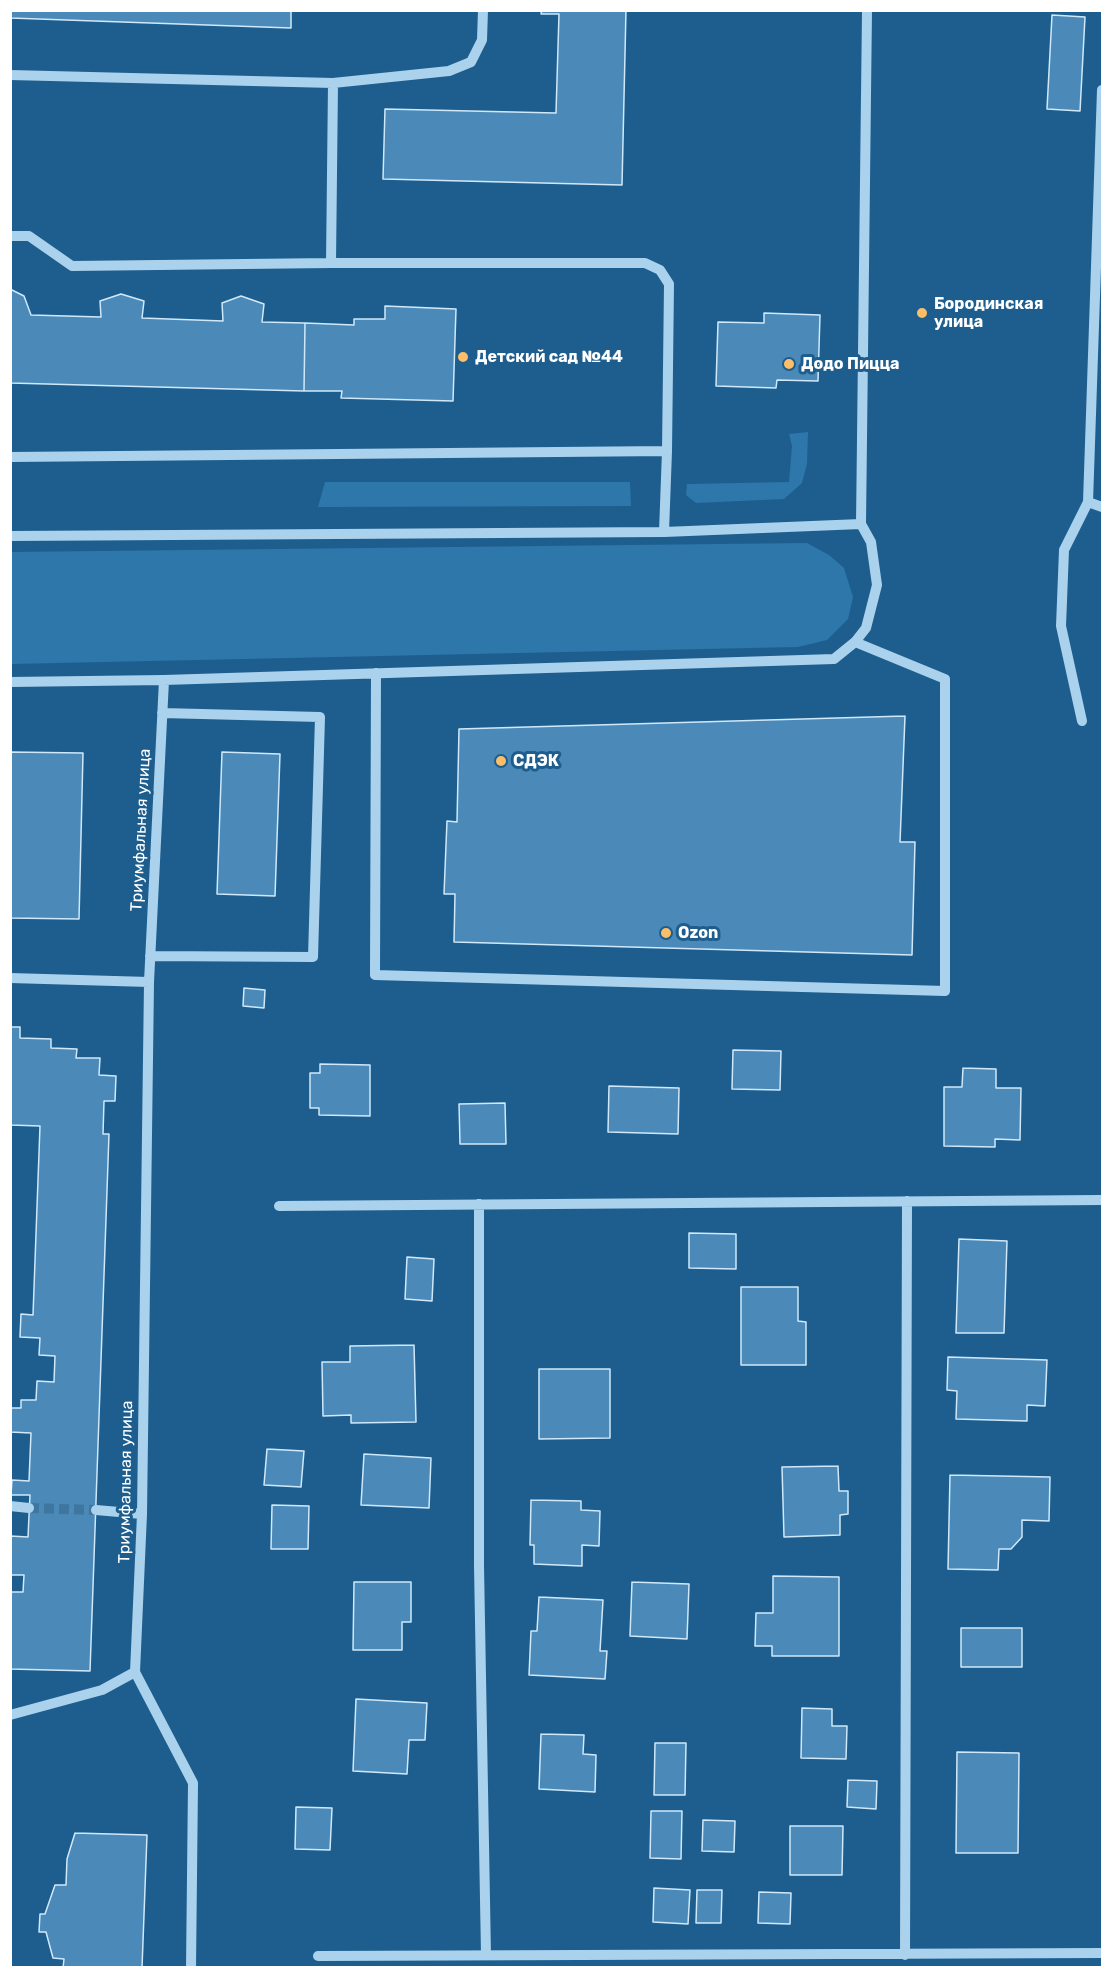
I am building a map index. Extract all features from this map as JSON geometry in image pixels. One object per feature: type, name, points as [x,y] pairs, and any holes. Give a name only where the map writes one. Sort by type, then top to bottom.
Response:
[{"type":"street","points":[[10,75],[333,83],[449,71],[471,62],[482,40],[483,10]]},
{"type":"street","points":[[10,682],[164,680],[834,659],[855,642],[866,628],[877,585],[871,542],[861,525],[867,10]]},
{"type":"street","points":[[331,263],[333,83]]},
{"type":"street","points":[[1082,722],[1061,626],[1061,615],[1064,550],[1088,502],[1102,90]]},
{"type":"street","points":[[10,236],[29,236],[72,266],[645,263],[660,270],[669,284],[668,451],[664,532]]},
{"type":"street","points":[[10,457],[668,451]]},
{"type":"street","points":[[1088,502],[1102,507]]},
{"type":"street","points":[[10,536],[664,532],[861,525]]},
{"type":"street","points":[[376,673],[375,975],[945,991],[945,679],[855,642]]},
{"type":"street","name":"Триумфальная улица","points":[[135,1672],[142,1514],[148,982],[164,680]]},
{"type":"street","points":[[150,956],[313,957],[320,717],[162,712]]},
{"type":"street","points":[[10,978],[148,982]]},
{"type":"street","points":[[279,1206],[1102,1200]]},
{"type":"street","points":[[905,1955],[907,1201]]},
{"type":"street","points":[[479,1204],[479,1566],[486,1955]]},
{"type":"street","points":[[10,1506],[29,1508]]},
{"type":"street","points":[[96,1510],[142,1514]]},
{"type":"street","points":[[10,1715],[102,1690],[135,1672],[193,1783],[191,1968]]},
{"type":"street","points":[[318,1956],[1102,1953]]},
{"type":"shaded area","points":[[808,432],[807,464],[802,483],[784,499],[696,503],[686,495],[687,484],[789,482],[792,446],[789,434]]},
{"type":"shaded area","points":[[325,482],[630,482],[631,506],[318,507]]},
{"type":"shaded area","points":[[807,543],[829,555],[844,568],[853,597],[848,619],[827,640],[798,647],[11,664],[11,552]]},
{"type":"building","points":[[10,10],[291,10],[291,28],[10,18]]},
{"type":"building","points":[[542,10],[626,10],[622,185],[383,179],[385,109],[556,113],[559,14],[541,14]]},
{"type":"building","points":[[1052,15],[1085,17],[1080,111],[1047,109]]},
{"type":"building","points":[[10,289],[24,296],[31,315],[101,317],[100,301],[121,294],[144,301],[142,318],[223,321],[222,303],[241,296],[264,304],[262,322],[305,323],[304,391],[10,383]]},
{"type":"building","points":[[385,306],[456,309],[453,401],[341,398],[342,391],[304,391],[305,323],[354,325],[354,319],[385,319]]},
{"type":"building","points":[[764,313],[820,315],[818,381],[777,380],[776,388],[716,386],[718,322],[764,323]]},
{"type":"building","points":[[905,716],[900,842],[915,842],[912,955],[454,942],[455,894],[444,894],[447,821],[457,822],[459,729]]},
{"type":"building","points":[[10,752],[83,753],[79,919],[10,918]]},
{"type":"building","points":[[222,752],[280,754],[275,896],[217,894]]},
{"type":"building","points":[[244,988],[265,990],[264,1008],[243,1006]]},
{"type":"building","points":[[10,1027],[20,1027],[20,1038],[51,1039],[51,1048],[77,1049],[76,1058],[100,1058],[99,1075],[116,1076],[115,1101],[104,1101],[103,1134],[109,1134],[90,1671],[10,1669],[10,1592],[23,1592],[24,1575],[10,1575],[10,1536],[28,1537],[30,1495],[11,1495],[12,1480],[29,1481],[31,1433],[10,1432],[10,1408],[21,1408],[21,1400],[36,1400],[37,1381],[54,1382],[55,1356],[39,1355],[40,1338],[20,1337],[21,1314],[33,1315],[40,1126],[10,1125]]},
{"type":"building","points":[[733,1050],[781,1051],[780,1090],[732,1089]]},
{"type":"building","points":[[320,1064],[370,1065],[370,1116],[319,1115],[319,1108],[310,1108],[310,1073],[320,1073]]},
{"type":"building","points":[[963,1068],[996,1069],[996,1088],[1021,1088],[1020,1140],[995,1139],[995,1147],[944,1146],[944,1087],[962,1087]]},
{"type":"building","points":[[609,1086],[679,1088],[678,1134],[608,1132]]},
{"type":"building","points":[[505,1103],[506,1144],[460,1144],[459,1104]]},
{"type":"building","points":[[689,1233],[736,1234],[736,1269],[689,1268]]},
{"type":"building","points":[[959,1239],[1007,1241],[1004,1333],[956,1333]]},
{"type":"building","points":[[407,1257],[434,1259],[432,1301],[405,1299]]},
{"type":"building","points":[[741,1287],[798,1287],[798,1321],[806,1322],[806,1365],[741,1365]]},
{"type":"building","points":[[414,1345],[416,1422],[351,1423],[351,1415],[323,1416],[322,1362],[350,1362],[350,1346]]},
{"type":"building","points":[[948,1357],[1047,1360],[1045,1406],[1027,1405],[1027,1421],[956,1419],[957,1391],[947,1390]]},
{"type":"building","points":[[539,1369],[610,1369],[610,1438],[539,1439]]},
{"type":"building","points":[[267,1449],[304,1451],[301,1487],[264,1485]]},
{"type":"building","points":[[364,1454],[431,1458],[429,1508],[361,1505]]},
{"type":"building","points":[[838,1466],[839,1491],[848,1491],[848,1514],[840,1515],[840,1535],[784,1537],[782,1467]]},
{"type":"building","points":[[950,1475],[1050,1477],[1049,1521],[1022,1520],[1022,1537],[1011,1549],[999,1549],[998,1570],[948,1569]]},
{"type":"building","points":[[531,1500],[581,1501],[581,1510],[600,1511],[599,1546],[582,1545],[582,1566],[534,1564],[534,1545],[530,1545]]},
{"type":"building","points":[[272,1505],[309,1506],[308,1549],[271,1549]]},
{"type":"building","points":[[773,1576],[839,1577],[839,1656],[772,1656],[772,1646],[755,1646],[756,1613],[773,1613]]},
{"type":"building","points":[[354,1582],[411,1582],[411,1622],[402,1622],[402,1650],[353,1650]]},
{"type":"building","points":[[632,1582],[689,1584],[687,1639],[630,1636]]},
{"type":"building","points":[[539,1597],[603,1600],[600,1651],[607,1651],[605,1679],[529,1675],[531,1631],[537,1631]]},
{"type":"building","points":[[961,1628],[1022,1628],[1022,1667],[961,1667]]},
{"type":"building","points":[[356,1699],[427,1703],[425,1740],[409,1740],[407,1774],[353,1771]]},
{"type":"building","points":[[802,1708],[832,1709],[832,1726],[847,1726],[846,1759],[801,1758]]},
{"type":"building","points":[[541,1734],[584,1735],[583,1754],[596,1755],[595,1792],[539,1789]]},
{"type":"building","points":[[655,1743],[686,1743],[685,1795],[654,1795]]},
{"type":"building","points":[[957,1752],[1019,1753],[1018,1853],[956,1853]]},
{"type":"building","points":[[848,1780],[877,1781],[876,1809],[847,1807]]},
{"type":"building","points":[[296,1807],[332,1808],[330,1850],[295,1849]]},
{"type":"building","points":[[651,1811],[682,1811],[681,1859],[650,1858]]},
{"type":"building","points":[[703,1820],[735,1821],[734,1852],[702,1851]]},
{"type":"building","points":[[790,1826],[843,1826],[842,1875],[790,1875]]},
{"type":"building","points":[[75,1833],[147,1835],[142,1968],[63,1968],[64,1959],[53,1958],[46,1932],[39,1932],[40,1914],[45,1914],[55,1885],[66,1885],[67,1859]]},
{"type":"building","points":[[654,1888],[690,1890],[688,1924],[653,1922]]},
{"type":"building","points":[[697,1890],[722,1890],[721,1923],[696,1923]]},
{"type":"building","points":[[759,1892],[791,1893],[790,1924],[758,1923]]},
{"type":"tunnel","points":[[29,1508],[96,1510]]},
{"type":"place","name":"Бородинская улица","points":[[922,313]]},
{"type":"place","name":"Детский сад №44","points":[[463,357]]},
{"type":"place","name":"Додо Пицца","points":[[789,364]]},
{"type":"place","name":"СДЭК","points":[[501,761]]},
{"type":"place","name":"Ozon","points":[[666,933]]}]
